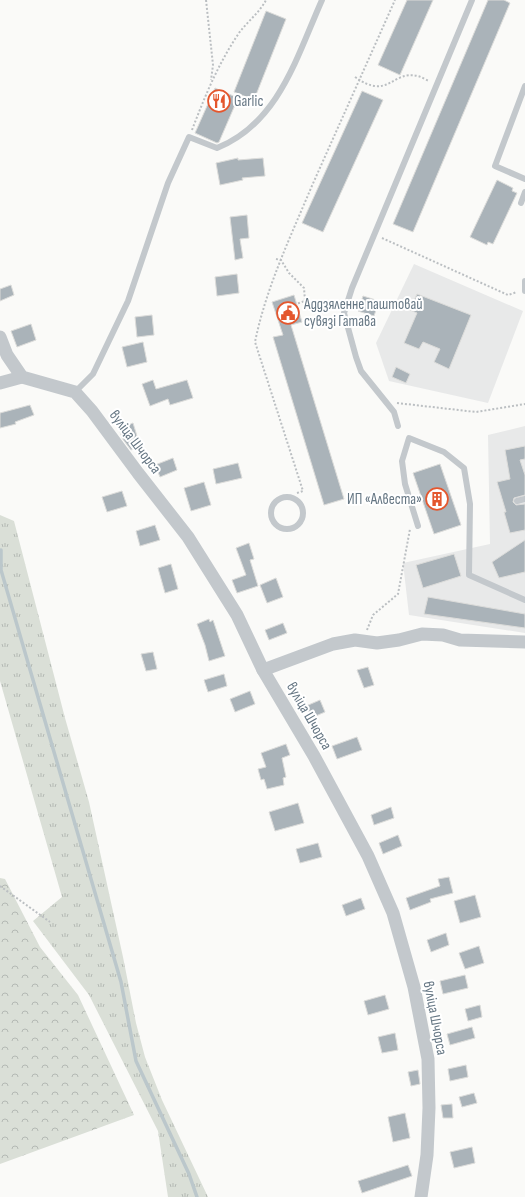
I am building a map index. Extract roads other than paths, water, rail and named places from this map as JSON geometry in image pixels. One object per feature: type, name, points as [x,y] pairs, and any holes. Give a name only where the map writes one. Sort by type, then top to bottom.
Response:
[{"type":"street","points":[[0,337],[7,355],[22,377]]},
{"type":"street","points":[[0,383],[22,377],[75,392]]},
{"type":"street","name":"вуліца Шчорса","points":[[75,392],[92,411],[188,537],[237,615],[263,670],[314,756],[368,856],[393,913],[414,988],[428,1059],[429,1108],[427,1155],[421,1197]]},
{"type":"street","points":[[263,670],[333,644],[355,640],[377,643],[399,640],[422,634],[443,635],[460,640],[525,642]]},
{"type":"lane","points":[[75,392],[93,374],[128,301],[168,183],[189,137],[217,148],[230,142],[271,108],[282,92],[322,0]]},
{"type":"lane","points":[[398,426],[394,412],[361,371],[344,313],[374,234],[472,0]]},
{"type":"lane","points":[[525,86],[495,166],[525,179]]},
{"type":"lane","points":[[521,203],[525,192]]},
{"type":"lane","points":[[524,290],[525,282]]},
{"type":"lane","points":[[418,526],[404,484],[402,461],[409,438],[444,452],[464,468],[470,504],[469,575],[525,600]]},
{"type":"lane","points":[[286,496],[298,500],[304,512],[303,518],[298,525],[287,529],[281,528],[274,523],[270,510],[275,501],[286,496]]},
{"type":"lane","points":[[517,501],[525,499]]},
{"type":"waterway","points":[[1,550],[1,570],[121,982],[136,1061],[189,1174],[197,1197]]},
{"type":"place","name":"Garlic","points":[[219,101]]},
{"type":"place","name":"Аддзяленне паштовай сувязі Гатава","points":[[288,313]]},
{"type":"place","name":"ИП «Алвеста»","points":[[437,499]]}]
